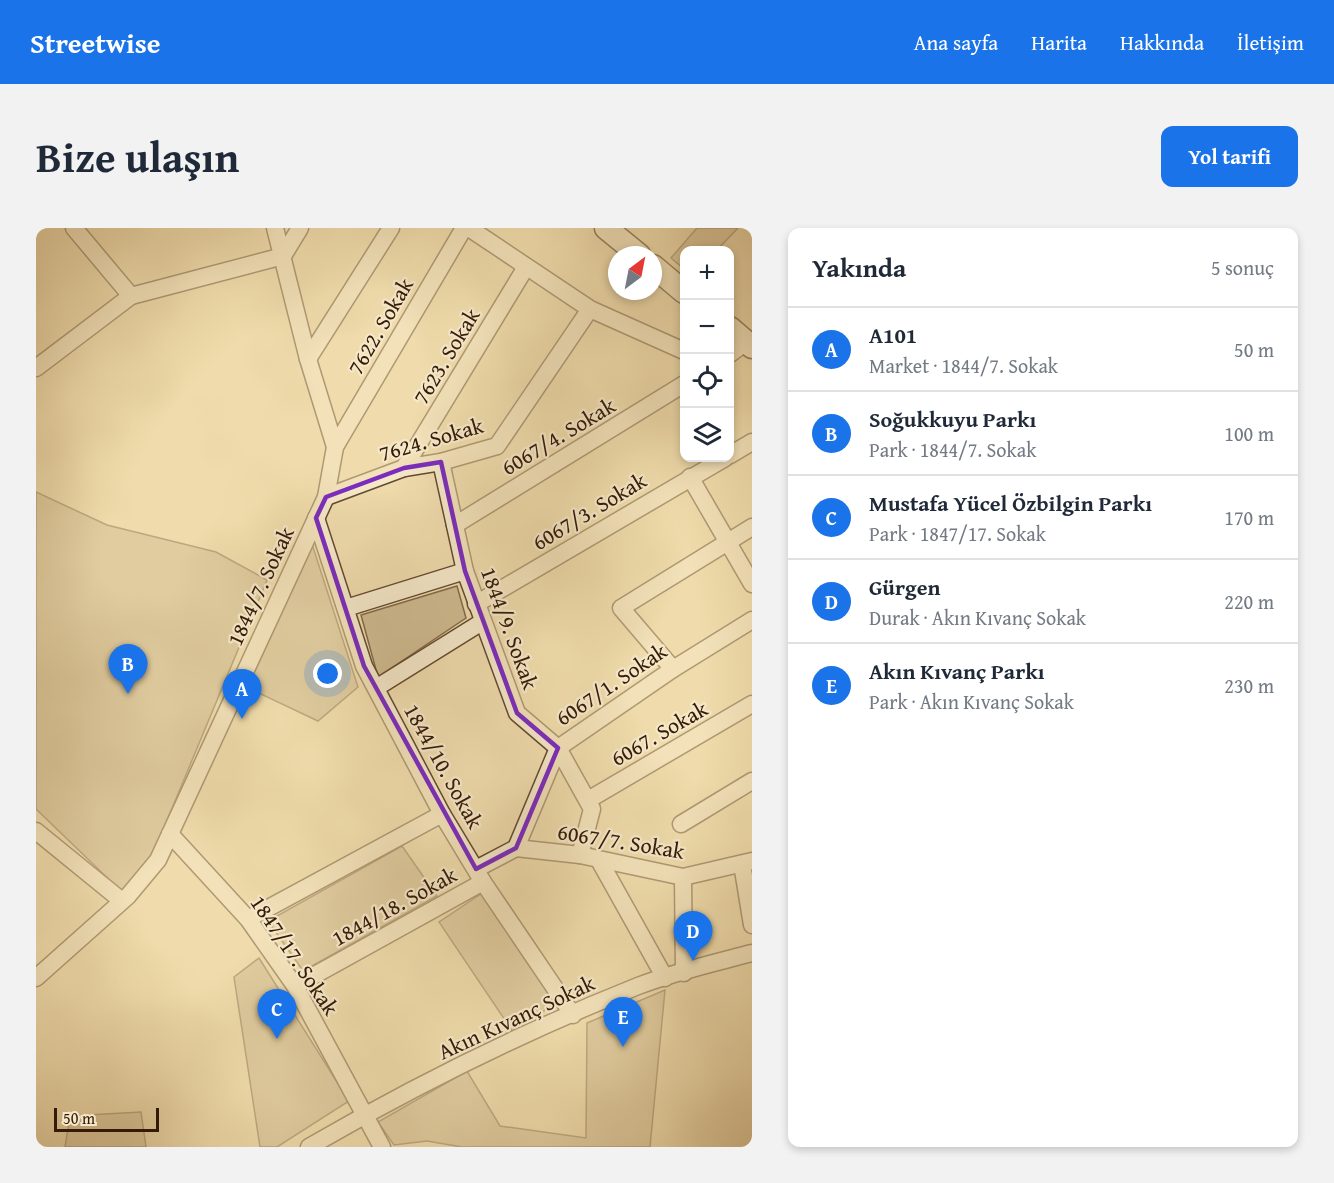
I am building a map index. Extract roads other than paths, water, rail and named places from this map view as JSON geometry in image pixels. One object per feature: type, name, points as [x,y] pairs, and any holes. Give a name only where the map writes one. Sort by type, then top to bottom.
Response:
[{"type":"street","points":[[74,228],[131,296]]},
{"type":"street","name":"1844/7. Sokak","points":[[36,978],[122,902],[158,860],[326,497],[335,447],[308,359],[275,228]]},
{"type":"street","points":[[36,368],[131,296],[283,256],[300,228]]},
{"type":"street","points":[[308,359],[391,228]]},
{"type":"street","points":[[466,228],[590,309],[680,349]]},
{"type":"street","name":"7622. Sokak","points":[[335,447],[466,228]]},
{"type":"street","points":[[606,228],[628,246]]},
{"type":"street","name":"7623. Sokak","points":[[404,468],[526,267]]},
{"type":"street","points":[[662,274],[680,289]]},
{"type":"street","name":"7624. Sokak","points":[[326,497],[404,468],[441,462],[497,446],[590,309]]},
{"type":"street","name":"6067/4. Sokak","points":[[454,525],[680,386]]},
{"type":"street","points":[[734,452],[752,442]]},
{"type":"street","name":"1844/9. Sokak","points":[[441,462],[465,571],[517,713],[558,748],[588,800]]},
{"type":"street","name":"6067/3. Sokak","points":[[476,604],[718,462]]},
{"type":"street","points":[[690,477],[752,584]]},
{"type":"street","name":"1844/10. Sokak","points":[[316,518],[364,666],[442,814],[573,1015]]},
{"type":"street","points":[[673,669],[621,608],[752,527]]},
{"type":"street","points":[[346,608],[465,571]]},
{"type":"street","name":"6067/1. Sokak","points":[[516,848],[558,748],[673,669],[752,620]]},
{"type":"street","points":[[376,688],[482,622]]},
{"type":"street","name":"6067. Sokak","points":[[588,800],[752,705]]},
{"type":"street","points":[[681,824],[752,781]]},
{"type":"street","points":[[580,855],[592,809],[588,800]]},
{"type":"street","points":[[248,919],[442,814]]},
{"type":"street","points":[[36,831],[122,902]]},
{"type":"street","name":"1847/17. Sokak","points":[[170,834],[248,919],[295,986],[382,1147]]},
{"type":"street","points":[[480,875],[516,848]]},
{"type":"street","name":"6067/7. Sokak","points":[[516,848],[580,855],[683,877],[747,862]]},
{"type":"street","points":[[599,860],[665,978]]},
{"type":"street","points":[[747,862],[752,925]]},
{"type":"street","name":"1844/18. Sokak","points":[[295,986],[480,875]]},
{"type":"street","points":[[683,877],[684,973]]},
{"type":"street","name":"Akın Kıvanç Sokak","points":[[309,1147],[364,1115],[502,1046],[640,985],[752,953]]},
{"type":"place","name":"Soğukkuyu Parkı","points":[[128,694]]},
{"type":"place","name":"A101","points":[[242,719]]},
{"type":"place","name":"Gürgen","points":[[693,961]]},
{"type":"place","name":"Mustafa Yücel Özbilgin Parkı","points":[[277,1039]]},
{"type":"place","name":"Akın Kıvanç Parkı","points":[[623,1047]]}]
